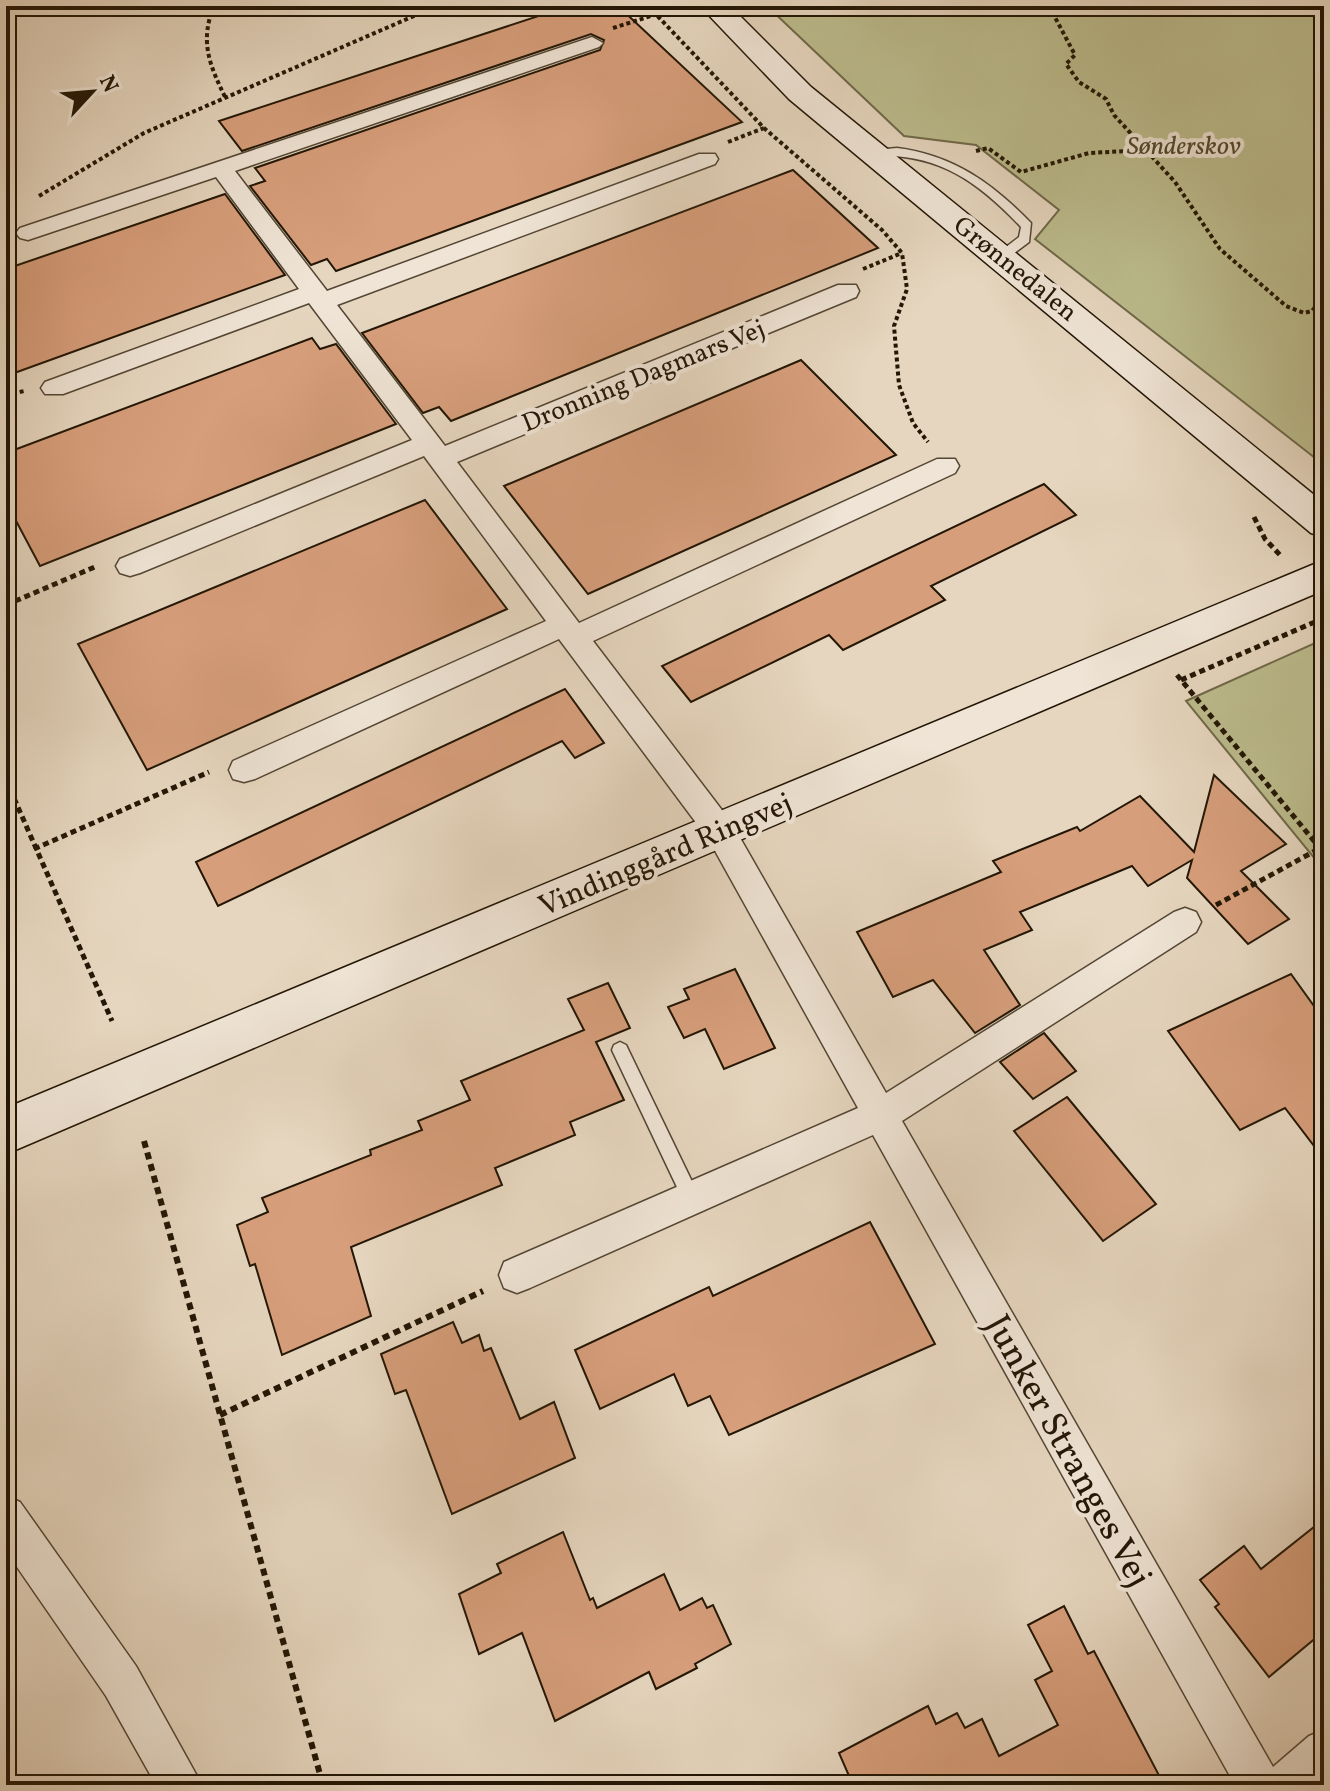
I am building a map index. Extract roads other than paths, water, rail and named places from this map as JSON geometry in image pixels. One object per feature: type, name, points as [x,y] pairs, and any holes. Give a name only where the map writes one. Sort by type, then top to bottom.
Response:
[{"type":"street","name":"Grønnedalen","points":[[714,6],[800,93],[1324,523]]},
{"type":"street","points":[[28,233],[592,43]]},
{"type":"street","points":[[54,388],[707,159]]},
{"type":"street","points":[[221,168],[720,831]]},
{"type":"street","name":"Dronning Dagmars Vej","points":[[130,566],[847,291]]},
{"type":"street","points":[[244,770],[946,466]]},
{"type":"street","name":"Vindinggård Ringvej","points":[[6,1131],[1324,574]]},
{"type":"street","name":"Junker Stranges Vej","points":[[720,831],[1259,1785]]},
{"type":"street","points":[[517,1275],[881,1115],[1185,922]]},
{"type":"street","points":[[6,1516],[121,1681],[180,1785]]},
{"type":"street","points":[[1285,1785],[1324,1751]]},
{"type":"lane","points":[[874,153],[902,150],[950,162],[1027,226],[1025,239],[1001,257]]},
{"type":"lane","points":[[620,1050],[691,1198]]},
{"type":"park label","name":"Sønderskov","points":[[1184,145]]}]
